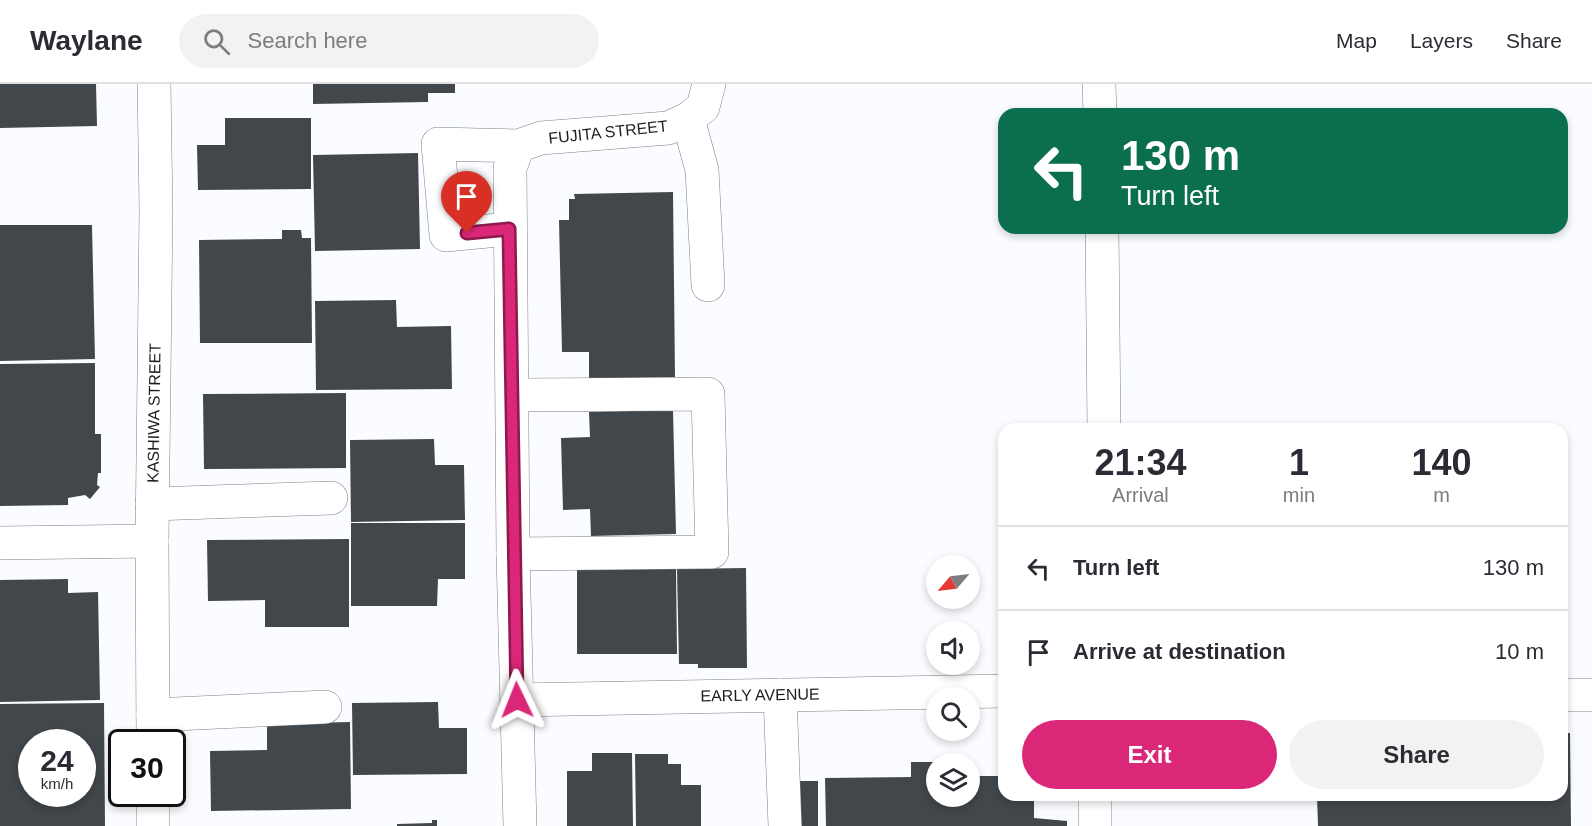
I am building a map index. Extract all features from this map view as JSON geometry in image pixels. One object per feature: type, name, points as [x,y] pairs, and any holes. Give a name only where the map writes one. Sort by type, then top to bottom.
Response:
[{"type":"street","name":"KASHIWA STREET","points":[[153,729],[152,504],[156,210],[154,84]]},
{"type":"street","name":"FUJITA STREET","points":[[509,229],[446,235],[438,144],[518,146],[541,138],[668,128],[688,119],[703,106],[709,84]]},
{"type":"street","points":[[1099,84],[1100,108]]},
{"type":"street","points":[[688,119],[702,170],[708,285]]},
{"type":"street","points":[[518,146],[510,168],[509,229],[513,395],[513,554],[520,826]]},
{"type":"street","points":[[1102,234],[1104,423]]},
{"type":"street","points":[[513,395],[708,394],[712,552],[513,554]]},
{"type":"street","points":[[152,504],[331,498]]},
{"type":"street","points":[[0,543],[152,541]]},
{"type":"street","name":"EARLY AVENUE","points":[[517,700],[998,691]]},
{"type":"street","points":[[780,695],[785,826]]},
{"type":"street","points":[[1568,695],[1592,695]]},
{"type":"street","points":[[153,729],[325,706]]},
{"type":"street","points":[[1095,801],[1095,826]]},
{"type":"street","points":[[153,807],[153,826]]},
{"type":"building","points":[[0,84],[96,84],[97,126],[0,128]]},
{"type":"building","points":[[313,84],[455,84],[455,93],[428,93],[428,102],[313,104]]},
{"type":"building","points":[[225,118],[311,118],[311,189],[198,190],[197,145],[225,145]]},
{"type":"building","points":[[418,153],[420,249],[315,251],[313,155]]},
{"type":"building","points":[[673,192],[675,377],[589,379],[589,352],[562,352],[559,220],[569,220],[569,199],[575,199],[574,194]]},
{"type":"building","points":[[0,225],[92,225],[95,359],[0,361]]},
{"type":"building","points":[[282,230],[301,230],[302,238],[311,238],[312,343],[200,343],[199,240],[282,239]]},
{"type":"building","points":[[396,300],[397,327],[451,326],[452,389],[316,390],[315,301]]},
{"type":"building","points":[[95,363],[95,434],[101,434],[101,473],[98,473],[97,485],[100,487],[90,499],[85,495],[68,498],[68,505],[0,506],[0,364]]},
{"type":"building","points":[[346,393],[346,468],[204,469],[203,394]]},
{"type":"building","points":[[673,410],[676,534],[591,536],[590,509],[563,510],[561,438],[590,437],[589,412]]},
{"type":"building","points":[[434,439],[435,465],[464,465],[465,520],[351,522],[350,440]]},
{"type":"building","points":[[351,523],[465,523],[465,579],[438,579],[437,606],[351,606]]},
{"type":"building","points":[[349,539],[349,627],[265,627],[265,600],[208,601],[207,540]]},
{"type":"building","points":[[676,568],[677,654],[577,654],[577,569]]},
{"type":"building","points":[[746,568],[747,668],[698,668],[698,664],[679,664],[677,569]]},
{"type":"building","points":[[68,579],[68,593],[98,592],[100,700],[0,702],[0,580]]},
{"type":"building","points":[[438,702],[439,728],[467,728],[467,774],[353,775],[352,703]]},
{"type":"building","points":[[104,703],[105,826],[0,826],[0,704]]},
{"type":"building","points":[[350,722],[351,809],[211,811],[210,751],[267,750],[267,724]]},
{"type":"building","points":[[1568,733],[1570,733],[1571,826],[1318,826],[1317,801],[1568,801]]},
{"type":"building","points":[[592,753],[632,753],[633,826],[567,826],[567,771],[592,771]]},
{"type":"building","points":[[635,754],[668,754],[668,764],[681,764],[681,785],[701,785],[701,826],[636,826]]},
{"type":"building","points":[[911,762],[926,762],[926,807],[980,807],[980,776],[998,776],[998,801],[1034,801],[1034,818],[1067,821],[1067,826],[826,826],[825,778],[911,777]]},
{"type":"building","points":[[799,781],[818,781],[818,826],[799,826]]},
{"type":"building","points":[[432,820],[437,820],[437,826],[397,826],[397,824],[432,823]]},
{"type":"route","points":[[467,233],[509,229],[517,700]]}]
